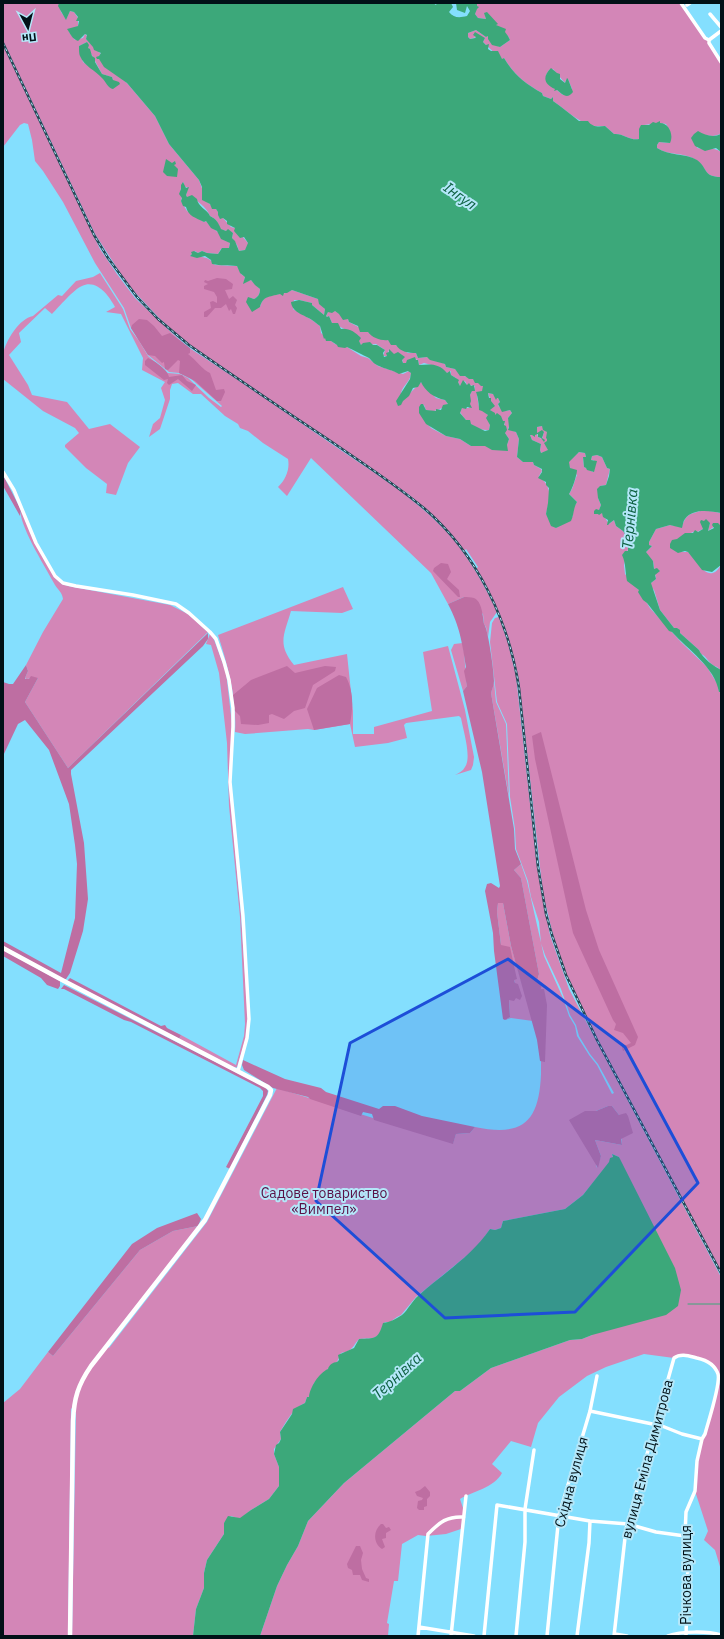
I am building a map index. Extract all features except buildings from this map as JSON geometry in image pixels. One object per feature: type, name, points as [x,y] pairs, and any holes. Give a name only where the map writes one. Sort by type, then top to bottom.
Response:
[{"type":"street","points":[[681,3],[698,30],[708,39],[721,62]]},
{"type":"street","points":[[710,14],[721,27]]},
{"type":"street","points":[[708,39],[721,31]]},
{"type":"street","points":[[3,472],[14,490],[36,543],[58,580],[72,586],[133,595],[176,604],[189,613],[210,632],[217,642],[228,672],[232,708],[233,727],[230,782],[242,909],[249,1019],[247,1038],[238,1071]]},
{"type":"street","points":[[3,948],[238,1071],[271,1090],[270,1096],[205,1220],[91,1366],[82,1379],[77,1390],[73,1421],[70,1636]]},
{"type":"street","name":"вулиця Еміла Димитрова","points":[[614,1635],[628,1524],[674,1358],[678,1355]]},
{"type":"street","name":"Річкова вулиця","points":[[678,1355],[686,1355],[708,1362],[717,1371],[719,1376],[717,1390],[705,1434],[702,1439],[696,1465],[695,1491],[686,1512],[685,1536],[687,1539],[688,1560],[686,1635]]},
{"type":"street","name":"Східна вулиця","points":[[547,1636],[559,1515],[590,1411],[597,1376]]},
{"type":"street","points":[[590,1411],[656,1425],[702,1439]]},
{"type":"street","points":[[516,1636],[525,1542],[525,1509],[534,1450]]},
{"type":"street","points":[[451,1634],[466,1496]]},
{"type":"street","points":[[484,1636],[498,1505],[590,1521],[628,1524],[656,1532],[685,1536]]},
{"type":"street","points":[[418,1636],[428,1534],[447,1518],[464,1517]]},
{"type":"street","points":[[577,1636],[589,1543],[590,1521]]},
{"type":"street","points":[[419,1627],[451,1634],[474,1636]]},
{"type":"street","points":[[668,1636],[677,1633],[686,1635],[715,1633],[721,1635]]},
{"type":"street","points":[[614,1635],[627,1636]]},
{"type":"highlighted area","points":[[508,959],[625,1047],[698,1183],[575,1312],[445,1318],[316,1201],[350,1043]]},
{"type":"green space","points":[[3,3],[59,3],[61,12],[66,19],[70,11],[74,12],[78,18],[78,26],[69,32],[75,40],[83,38],[85,34],[87,36],[86,39],[101,54],[98,57],[99,59],[127,83],[155,116],[169,144],[199,180],[207,202],[216,209],[231,227],[235,228],[248,243],[245,250],[239,251],[232,238],[233,233],[228,230],[226,231],[220,229],[214,218],[210,216],[204,207],[194,199],[187,197],[186,195],[188,188],[184,186],[184,182],[181,190],[181,201],[187,211],[204,222],[206,221],[230,243],[229,248],[221,249],[218,254],[202,251],[198,253],[195,251],[190,256],[207,258],[215,265],[237,266],[242,275],[245,276],[244,282],[251,280],[260,289],[258,296],[254,299],[251,298],[260,307],[265,298],[283,294],[292,290],[318,299],[325,309],[324,315],[312,305],[312,303],[299,300],[294,300],[293,309],[320,326],[321,333],[335,344],[347,347],[361,356],[368,358],[378,366],[403,374],[409,371],[411,373],[409,380],[401,392],[403,400],[421,382],[436,398],[445,400],[448,404],[435,411],[426,410],[424,405],[421,404],[424,420],[431,428],[446,436],[460,439],[471,446],[507,445],[509,439],[505,433],[505,424],[489,409],[492,404],[488,393],[493,394],[500,402],[498,404],[499,407],[506,411],[510,410],[512,413],[508,418],[510,424],[508,429],[516,432],[519,439],[517,457],[523,462],[533,462],[534,465],[542,471],[539,476],[547,485],[549,493],[549,503],[546,514],[556,528],[573,516],[573,509],[577,502],[569,494],[577,475],[570,468],[568,462],[579,452],[585,453],[586,457],[583,458],[584,467],[593,472],[595,467],[594,460],[591,460],[592,456],[597,455],[602,457],[607,468],[610,469],[606,485],[600,486],[598,498],[601,505],[598,513],[602,513],[609,524],[614,520],[616,526],[623,531],[630,541],[624,565],[625,574],[639,590],[650,608],[681,642],[707,667],[718,685],[719,692],[721,692],[721,1272],[598,1040],[566,975],[553,935],[543,894],[519,681],[516,666],[507,637],[496,610],[476,569],[478,567],[466,549],[464,551],[438,521],[408,494],[189,345],[159,318],[128,285],[95,234],[3,41]],"holes":[[[87,42],[88,48],[102,74],[112,77],[113,80],[108,84],[102,76],[83,62],[79,46]]]},
{"type":"green space","points":[[477,3],[680,3],[708,40],[721,64],[721,134],[713,136],[703,135],[701,133],[697,148],[718,150],[721,152],[721,177],[715,177],[708,174],[700,163],[692,158],[657,148],[659,142],[670,143],[670,131],[666,124],[660,123],[644,125],[639,139],[636,139],[614,134],[605,126],[590,125],[577,119],[553,101],[553,97],[551,99],[543,96],[542,93],[530,86],[512,70],[504,58],[502,60],[483,42],[485,38],[476,37],[470,39],[468,37],[468,33],[476,30],[486,37],[488,35],[491,43],[500,47],[510,40],[508,36],[485,15],[486,19],[478,18],[475,14]],"holes":[[[553,69],[565,83],[568,79],[572,89],[563,95],[548,83],[546,75],[549,70]]]},
{"type":"green space","points":[[3,45],[100,249],[135,298],[188,347],[386,481],[415,502],[441,526],[460,547],[472,565],[483,583],[497,612],[490,622],[488,637],[483,614],[464,597],[448,604],[431,573],[311,458],[287,496],[278,487],[287,474],[288,459],[263,443],[248,431],[240,428],[238,424],[225,416],[201,394],[193,394],[178,383],[172,384],[170,399],[160,429],[149,437],[153,424],[160,418],[165,400],[161,388],[165,382],[142,370],[143,358],[121,314],[106,312],[115,307],[106,294],[97,287],[87,284],[82,286],[71,294],[52,314],[45,308],[19,333],[21,342],[9,355],[28,385],[32,395],[67,402],[89,429],[110,424],[140,447],[128,463],[116,495],[106,493],[107,484],[86,468],[65,447],[65,445],[79,433],[75,428],[43,411],[3,379],[3,353],[8,340],[19,325],[23,321],[33,316],[58,295],[62,296],[76,281],[93,277],[100,273],[123,309],[130,329],[148,356],[168,373],[180,374],[188,378],[209,398],[221,407],[222,406],[189,377],[179,373],[169,372],[148,355],[131,328],[124,308],[95,263],[63,202],[35,161],[28,124],[24,123],[20,125],[3,147]]},
{"type":"green space","points":[[335,311],[348,319],[349,322],[388,340],[408,353],[416,353],[418,358],[427,357],[445,364],[446,367],[455,369],[461,375],[473,379],[483,386],[484,389],[477,396],[479,407],[488,415],[490,425],[489,430],[480,429],[472,425],[460,412],[462,408],[469,408],[470,395],[472,391],[474,391],[475,386],[467,385],[465,381],[460,386],[456,378],[451,375],[451,371],[447,373],[439,367],[424,363],[419,365],[418,360],[415,359],[403,363],[401,354],[393,354],[389,350],[387,356],[383,356],[385,350],[376,344],[362,346],[359,342],[359,336],[332,323],[329,316],[326,316],[328,312]]},
{"type":"green space","points":[[542,426],[547,432],[548,451],[541,453],[541,444],[532,440],[530,435],[537,434],[538,437],[542,439],[544,432],[537,433],[537,427]]},
{"type":"green space","points":[[21,510],[54,577],[62,584],[170,605],[188,614],[208,632],[68,768],[25,702],[38,678],[25,678],[28,671],[26,665],[43,632],[63,599],[28,536],[21,516]]},
{"type":"green space","points":[[704,510],[721,513],[721,526],[718,524],[708,531],[710,523],[702,521],[703,529],[683,536],[671,547],[677,552],[688,552],[707,572],[712,573],[716,571],[721,565],[721,670],[712,665],[699,650],[680,633],[677,628],[674,628],[660,610],[654,590],[651,587],[651,583],[656,579],[653,561],[647,556],[646,552],[652,546],[649,545],[649,542],[656,529],[670,525],[682,527],[685,519],[692,513]]},
{"type":"green space","points":[[343,587],[353,609],[342,613],[291,611],[284,633],[285,651],[289,658],[294,665],[347,654],[353,711],[353,734],[374,734],[374,727],[432,711],[423,652],[448,646],[465,710],[474,757],[471,770],[455,775],[461,772],[464,768],[468,757],[465,736],[461,718],[459,716],[406,723],[404,725],[407,738],[388,743],[355,747],[350,724],[314,730],[308,729],[245,734],[235,732],[235,707],[231,683],[218,635]]},
{"type":"green space","name":"Садове товариство «Вимпел»","points":[[499,617],[508,643],[516,676],[537,867],[550,935],[569,989],[721,1277],[721,1570],[715,1550],[704,1540],[708,1531],[695,1491],[697,1461],[720,1382],[713,1365],[686,1354],[679,1354],[674,1358],[644,1354],[606,1367],[587,1376],[559,1397],[538,1423],[531,1447],[511,1441],[492,1464],[502,1473],[498,1478],[489,1486],[460,1499],[464,1511],[461,1529],[446,1534],[426,1536],[418,1535],[402,1544],[398,1581],[394,1581],[387,1623],[389,1624],[388,1636],[260,1636],[277,1586],[298,1546],[308,1521],[344,1483],[455,1391],[460,1391],[491,1368],[570,1340],[582,1339],[592,1335],[620,1160],[619,1157],[612,1154],[613,1158],[583,1195],[565,1209],[503,1221],[501,1228],[495,1230],[490,1229],[481,1242],[470,1253],[416,1297],[401,1315],[390,1322],[385,1322],[379,1335],[372,1338],[359,1339],[350,1350],[341,1353],[337,1362],[333,1364],[314,1383],[310,1397],[307,1397],[305,1403],[297,1408],[288,1419],[280,1432],[281,1439],[274,1449],[274,1454],[279,1467],[279,1486],[269,1499],[240,1519],[231,1516],[224,1523],[224,1534],[207,1560],[204,1573],[204,1588],[196,1609],[193,1636],[72,1636],[76,1413],[71,1408],[68,1636],[3,1636],[3,1403],[20,1389],[48,1352],[53,1356],[140,1250],[173,1231],[198,1226],[106,1345],[109,1348],[207,1222],[277,1088],[453,1143],[456,1134],[470,1133],[475,1127],[492,1130],[505,1130],[516,1127],[525,1122],[532,1114],[537,1104],[541,1074],[541,989],[537,981],[539,974],[521,878],[514,870],[521,864],[527,881],[541,943],[539,922],[531,897],[528,881],[516,849],[515,829],[510,797],[507,724],[497,702],[490,642],[492,623],[495,618]],"holes":[[[541,944],[561,989],[579,1036],[598,1064],[614,1093],[612,1094],[597,1065],[577,1036],[575,1026],[569,1016],[563,998],[544,956]],[[612,1106],[619,1115],[622,1145],[595,1140],[601,1156],[597,1168],[585,1111],[596,1111]]]},
{"type":"green space","points":[[210,634],[213,637],[226,672],[232,724],[229,782],[241,916],[248,1019],[246,1038],[237,1067],[234,1068],[179,1039],[181,1035],[236,1065],[244,1036],[245,1024],[240,917],[229,806],[227,743],[219,673],[211,645],[206,644]]},
{"type":"green space","points":[[463,643],[467,686],[463,691],[451,650],[454,644]]},
{"type":"green space","points":[[494,682],[496,702],[506,724],[509,797],[491,693]]},
{"type":"green space","points":[[498,903],[503,903],[511,946],[533,1021],[511,1018],[505,1020],[510,1017],[509,999],[515,983],[501,945],[497,912]]},
{"type":"shaded area","points":[[217,278],[226,279],[233,284],[232,289],[225,290],[229,299],[233,296],[237,300],[235,305],[237,308],[235,314],[233,314],[231,309],[229,311],[226,304],[221,308],[215,308],[207,317],[204,317],[204,312],[211,308],[210,302],[213,301],[217,303],[217,297],[214,292],[204,289],[204,286],[208,284],[204,282],[205,280],[208,281]]},
{"type":"shaded area","points":[[139,319],[147,320],[162,336],[170,333],[190,348],[190,353],[188,354],[210,373],[216,390],[224,389],[225,392],[221,401],[217,401],[195,381],[179,373],[180,361],[178,360],[168,370],[165,369],[164,362],[162,363],[155,356],[148,355],[131,328],[132,325]]},
{"type":"shaded area","points":[[148,358],[164,369],[169,377],[182,375],[187,381],[196,385],[192,391],[178,379],[169,385],[167,383],[168,379],[164,380],[145,365],[145,361]]},
{"type":"shaded area","points":[[3,475],[21,510],[20,516],[3,486]]},
{"type":"shaded area","points":[[441,563],[448,564],[451,572],[447,579],[459,590],[460,597],[458,597],[433,571],[434,568]]},
{"type":"shaded area","points":[[464,597],[474,598],[479,602],[489,641],[494,681],[491,693],[514,829],[515,849],[521,864],[514,870],[521,878],[539,974],[537,981],[542,983],[541,989],[544,989],[547,1005],[545,1062],[540,1061],[537,1040],[511,946],[503,903],[498,903],[497,912],[501,945],[510,947],[517,979],[514,980],[515,983],[518,984],[522,996],[520,1000],[516,998],[514,1001],[509,1000],[510,1017],[505,1020],[503,1019],[493,933],[485,891],[487,884],[491,883],[499,888],[500,886],[482,772],[463,691],[467,686],[464,671],[466,667],[463,650],[458,627],[448,604]]},
{"type":"shaded area","points":[[208,633],[208,639],[203,646],[71,770],[84,843],[88,899],[83,931],[70,973],[66,979],[62,979],[3,946],[3,941],[61,973],[75,918],[77,864],[69,804],[49,750],[25,720],[18,724],[3,756],[3,682],[13,684],[26,665],[28,671],[25,679],[29,679],[31,676],[38,678],[25,702],[68,768]]},
{"type":"shaded area","points":[[287,666],[295,673],[325,666],[336,667],[335,671],[313,685],[305,708],[294,711],[284,719],[272,714],[269,715],[269,723],[258,725],[241,724],[240,716],[234,710],[233,695],[251,680]]},
{"type":"shaded area","points":[[339,675],[346,677],[352,694],[350,724],[314,730],[307,709],[317,688]]},
{"type":"shaded area","points":[[541,732],[586,910],[599,950],[638,1037],[635,1045],[623,1051],[622,1047],[631,1043],[623,1033],[614,1030],[616,1024],[573,933],[535,759],[532,736]]},
{"type":"shaded area","points":[[3,950],[60,981],[60,986],[58,989],[47,985],[41,978],[3,956]]},
{"type":"shaded area","points":[[70,978],[161,1026],[165,1025],[167,1028],[181,1035],[179,1039],[67,981]]},
{"type":"shaded area","points":[[64,985],[265,1087],[268,1091],[267,1095],[230,1169],[226,1167],[263,1096],[263,1091],[260,1088],[131,1022],[124,1020],[64,989],[61,989]]},
{"type":"shaded area","points":[[243,1060],[285,1079],[321,1088],[326,1092],[379,1109],[383,1106],[395,1106],[422,1116],[475,1127],[470,1133],[456,1134],[453,1144],[374,1120],[372,1114],[363,1112],[361,1116],[310,1099],[308,1097],[273,1088],[244,1070],[242,1065]]},
{"type":"shaded area","points":[[612,1106],[619,1115],[626,1113],[633,1133],[621,1139],[622,1145],[595,1140],[601,1156],[598,1168],[569,1120],[585,1111],[596,1111]]},
{"type":"shaded area","points":[[197,1213],[201,1219],[198,1226],[173,1231],[140,1250],[53,1356],[48,1352],[132,1244],[157,1228]]},
{"type":"shaded area","points":[[425,1486],[430,1492],[430,1496],[427,1499],[427,1506],[424,1507],[424,1510],[419,1510],[417,1508],[418,1501],[422,1500],[423,1498],[417,1496],[415,1492]]},
{"type":"shaded area","points":[[381,1524],[383,1524],[386,1528],[389,1527],[391,1530],[386,1533],[386,1538],[382,1539],[385,1547],[382,1549],[377,1544],[375,1537],[375,1533]]},
{"type":"shaded area","points":[[356,1546],[360,1546],[363,1553],[361,1560],[362,1569],[366,1578],[369,1579],[369,1582],[362,1580],[360,1575],[353,1575],[352,1570],[348,1568],[347,1564]]},
{"type":"water","name":"Інгул","points":[[59,3],[433,3],[436,5],[437,3],[451,3],[453,7],[449,12],[459,17],[467,16],[470,11],[467,6],[465,13],[457,10],[456,3],[477,3],[477,6],[479,7],[475,14],[478,18],[486,19],[484,13],[487,12],[498,24],[496,25],[506,29],[505,32],[510,40],[500,47],[492,45],[488,39],[488,36],[486,37],[476,30],[468,33],[468,37],[470,39],[475,38],[476,37],[473,35],[475,32],[485,38],[483,42],[486,45],[489,44],[488,49],[491,51],[498,51],[502,59],[504,58],[516,74],[542,93],[543,96],[551,99],[553,97],[553,101],[579,121],[588,121],[595,126],[605,126],[614,134],[633,139],[639,139],[639,129],[641,125],[649,125],[653,122],[656,123],[660,121],[660,123],[666,125],[670,130],[671,140],[670,143],[659,142],[657,148],[662,151],[687,156],[697,160],[708,174],[715,177],[721,177],[721,513],[702,511],[692,513],[683,522],[682,528],[670,525],[656,529],[649,542],[649,545],[652,546],[646,552],[653,561],[654,569],[657,568],[660,571],[655,575],[656,579],[651,583],[660,610],[674,628],[680,630],[680,633],[699,650],[706,659],[721,670],[721,692],[719,692],[707,667],[672,632],[669,631],[643,600],[638,592],[639,590],[627,581],[625,564],[622,555],[625,551],[628,551],[628,544],[630,541],[623,531],[616,526],[614,520],[607,525],[608,520],[603,517],[602,513],[599,515],[594,514],[594,511],[596,509],[599,510],[601,505],[598,498],[597,489],[600,486],[606,485],[610,469],[607,468],[602,457],[597,455],[592,456],[591,460],[597,461],[594,472],[587,470],[584,467],[583,457],[586,457],[585,453],[579,452],[569,462],[570,468],[577,470],[572,489],[569,494],[577,502],[571,521],[556,528],[551,526],[546,514],[549,488],[546,485],[546,482],[538,478],[542,472],[542,469],[534,465],[533,462],[523,462],[517,457],[519,439],[516,432],[508,430],[508,418],[512,413],[510,410],[502,412],[498,404],[500,402],[498,398],[496,400],[493,394],[488,393],[489,398],[491,398],[491,401],[495,406],[490,410],[495,413],[495,415],[497,413],[501,416],[503,421],[505,421],[504,425],[506,426],[507,430],[505,433],[509,439],[507,445],[508,451],[492,450],[485,446],[471,446],[460,439],[446,436],[426,424],[419,413],[419,407],[421,404],[423,404],[426,410],[436,411],[436,409],[441,410],[443,405],[448,404],[445,400],[430,394],[421,382],[418,387],[413,388],[409,396],[401,405],[398,406],[396,401],[410,379],[411,373],[408,371],[399,374],[377,365],[369,358],[347,347],[338,347],[331,341],[326,341],[320,326],[296,311],[291,302],[299,300],[312,303],[312,305],[324,315],[325,309],[319,304],[318,299],[292,290],[284,293],[283,296],[280,294],[265,299],[261,303],[260,307],[252,312],[246,302],[248,297],[254,299],[257,297],[260,289],[251,280],[243,284],[245,277],[240,273],[237,266],[212,264],[211,260],[205,256],[197,258],[190,256],[192,254],[191,252],[194,251],[198,253],[202,251],[218,254],[222,248],[229,248],[230,243],[221,239],[217,231],[211,228],[206,221],[204,222],[193,216],[189,213],[186,207],[183,206],[181,201],[182,198],[179,194],[183,182],[186,188],[189,187],[186,195],[187,197],[192,195],[210,216],[217,221],[221,229],[226,231],[228,229],[233,233],[232,238],[235,241],[239,251],[245,250],[248,243],[244,237],[240,238],[234,231],[235,228],[227,224],[227,221],[223,218],[220,219],[216,209],[212,209],[210,204],[202,200],[202,187],[199,180],[169,144],[155,116],[127,83],[104,67],[99,59],[97,59],[96,57],[101,53],[94,50],[86,39],[87,35],[85,34],[78,41],[73,37],[67,29],[78,26],[79,21],[76,21],[78,17],[74,12],[70,11],[66,20],[58,6]],"holes":[[[335,311],[343,320],[348,319],[349,322],[358,326],[360,332],[368,332],[377,339],[388,340],[391,345],[396,345],[402,351],[416,353],[418,358],[427,357],[430,360],[445,364],[446,367],[455,369],[460,376],[473,379],[475,383],[483,386],[482,391],[476,392],[479,410],[488,415],[486,418],[490,425],[489,430],[485,431],[471,424],[470,420],[466,420],[460,413],[462,408],[472,408],[470,404],[470,395],[472,391],[475,391],[474,385],[471,386],[469,383],[467,385],[463,380],[460,386],[458,382],[459,380],[451,375],[450,371],[447,373],[441,367],[434,365],[419,365],[418,360],[416,360],[415,357],[407,360],[406,363],[403,363],[402,360],[405,357],[398,352],[394,354],[389,349],[389,352],[386,353],[387,356],[384,357],[383,353],[385,350],[377,345],[373,345],[370,342],[363,343],[361,345],[359,341],[361,338],[352,331],[341,329],[338,323],[332,323],[329,316],[326,316],[328,312],[332,313]],[[542,426],[543,430],[547,432],[547,441],[544,443],[548,450],[541,453],[541,444],[532,440],[530,435],[535,437],[535,435],[538,434],[538,437],[544,442],[545,440],[542,438],[544,432],[542,430],[537,433],[537,427]]]},
{"type":"water","points":[[87,42],[89,45],[88,48],[90,49],[92,56],[95,58],[95,62],[102,74],[112,77],[113,80],[119,82],[120,84],[113,89],[82,60],[79,54],[79,46]]},
{"type":"water","points":[[551,68],[560,74],[560,79],[565,83],[567,78],[568,79],[573,92],[569,96],[557,90],[554,91],[555,89],[548,85],[545,77]]},
{"type":"water","points":[[698,131],[709,136],[721,134],[721,152],[716,148],[705,151],[695,146],[691,138]]},
{"type":"water","points":[[166,159],[172,163],[175,161],[176,164],[174,165],[178,169],[177,177],[167,176],[163,172]]},
{"type":"water","points":[[706,519],[710,523],[708,531],[714,528],[712,525],[713,523],[718,523],[721,526],[721,565],[712,572],[702,570],[688,552],[685,551],[678,553],[670,548],[672,540],[677,539],[685,533],[693,533],[695,530],[698,532],[703,529],[700,522],[701,520],[704,521]]},
{"type":"water","points":[[612,1154],[619,1157],[675,1268],[681,1290],[678,1306],[666,1315],[582,1339],[570,1340],[491,1368],[460,1391],[455,1391],[344,1483],[308,1521],[298,1546],[277,1586],[260,1636],[193,1636],[196,1609],[204,1588],[204,1573],[207,1560],[224,1534],[224,1523],[228,1516],[240,1518],[269,1499],[279,1486],[279,1467],[274,1454],[276,1445],[281,1439],[280,1432],[292,1414],[293,1409],[305,1403],[318,1377],[328,1369],[331,1364],[339,1360],[338,1355],[354,1348],[359,1339],[375,1337],[379,1333],[383,1323],[402,1315],[418,1296],[465,1257],[490,1229],[495,1230],[501,1228],[503,1221],[565,1209],[583,1195],[609,1162],[610,1158],[613,1157]]},
{"type":"waterway","name":"Тернівка","points":[[688,1304],[721,1304]]},
{"type":"railway","points":[[3,43],[94,235],[108,258],[137,297],[158,319],[189,345],[366,465],[425,509],[444,527],[460,547],[488,590],[499,614],[507,638],[519,688],[538,867],[546,914],[552,935],[566,975],[597,1040],[721,1273]]}]
